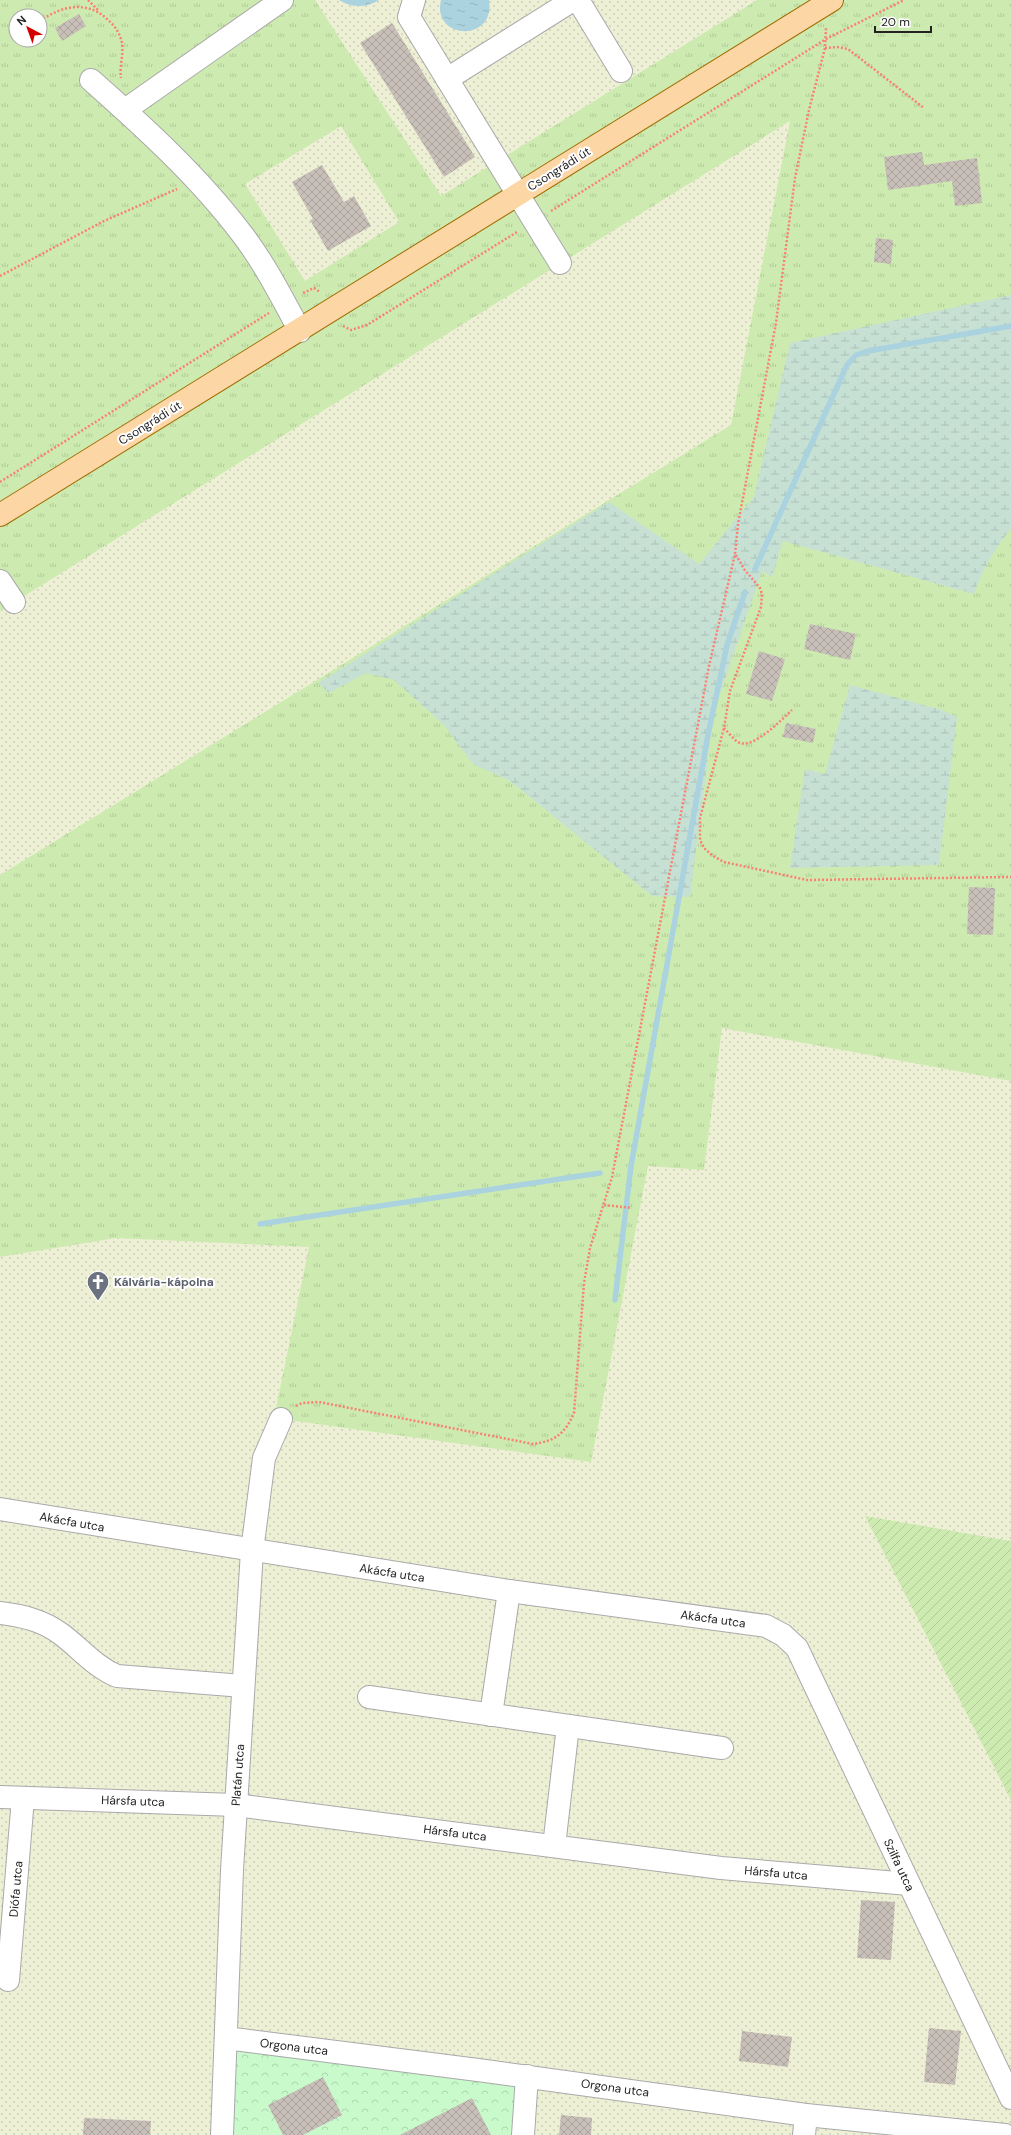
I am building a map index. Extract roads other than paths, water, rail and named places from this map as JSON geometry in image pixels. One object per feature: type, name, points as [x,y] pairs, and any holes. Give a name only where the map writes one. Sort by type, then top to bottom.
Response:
[{"type":"main road","name":"Csongrádi út","points":[[0,515],[300,331],[826,4]]},
{"type":"street","points":[[126,110],[282,0]]},
{"type":"street","points":[[414,0],[409,17],[560,263]]},
{"type":"street","points":[[447,79],[542,8],[572,0]]},
{"type":"street","points":[[578,0],[621,71]]},
{"type":"street","points":[[91,80],[126,110],[196,181],[230,219],[257,254],[300,331]]},
{"type":"street","points":[[0,582],[14,602]]},
{"type":"street","name":"Platán utca","points":[[222,2135],[232,1870],[252,1551],[264,1458],[281,1419]]},
{"type":"street","name":"Akácfa utca","points":[[0,1509],[252,1551],[508,1591],[766,1626],[784,1634]]},
{"type":"street","points":[[490,1715],[508,1591]]},
{"type":"street","points":[[0,1613],[25,1616],[46,1624],[61,1634],[105,1671],[118,1676],[244,1686]]},
{"type":"street","name":"Szilfa utca","points":[[784,1634],[796,1648],[1011,2098]]},
{"type":"street","points":[[368,1697],[722,1748]]},
{"type":"street","points":[[554,1846],[568,1726]]},
{"type":"street","name":"Hársfa utca","points":[[0,1797],[236,1805],[720,1868],[909,1884]]},
{"type":"street","name":"Diófa utca","points":[[8,1980],[23,1798]]},
{"type":"street","name":"Orgona utca","points":[[226,2038],[527,2076],[805,2125],[1005,2135]]},
{"type":"street","points":[[523,2135],[527,2076]]},
{"type":"water","points":[[339,0],[379,0],[364,6],[354,6]]},
{"type":"water","points":[[441,0],[489,0],[489,14],[483,24],[474,29],[464,31],[454,29],[445,23],[440,13]]},
{"type":"waterway","points":[[755,569],[847,365],[856,355],[868,351],[1011,326]]},
{"type":"waterway","points":[[615,1300],[631,1166],[708,735],[727,645],[745,592]]},
{"type":"waterway","points":[[260,1224],[600,1173]]},
{"type":"place","name":"Kálvária-kápolna","points":[[98,1302]]}]
